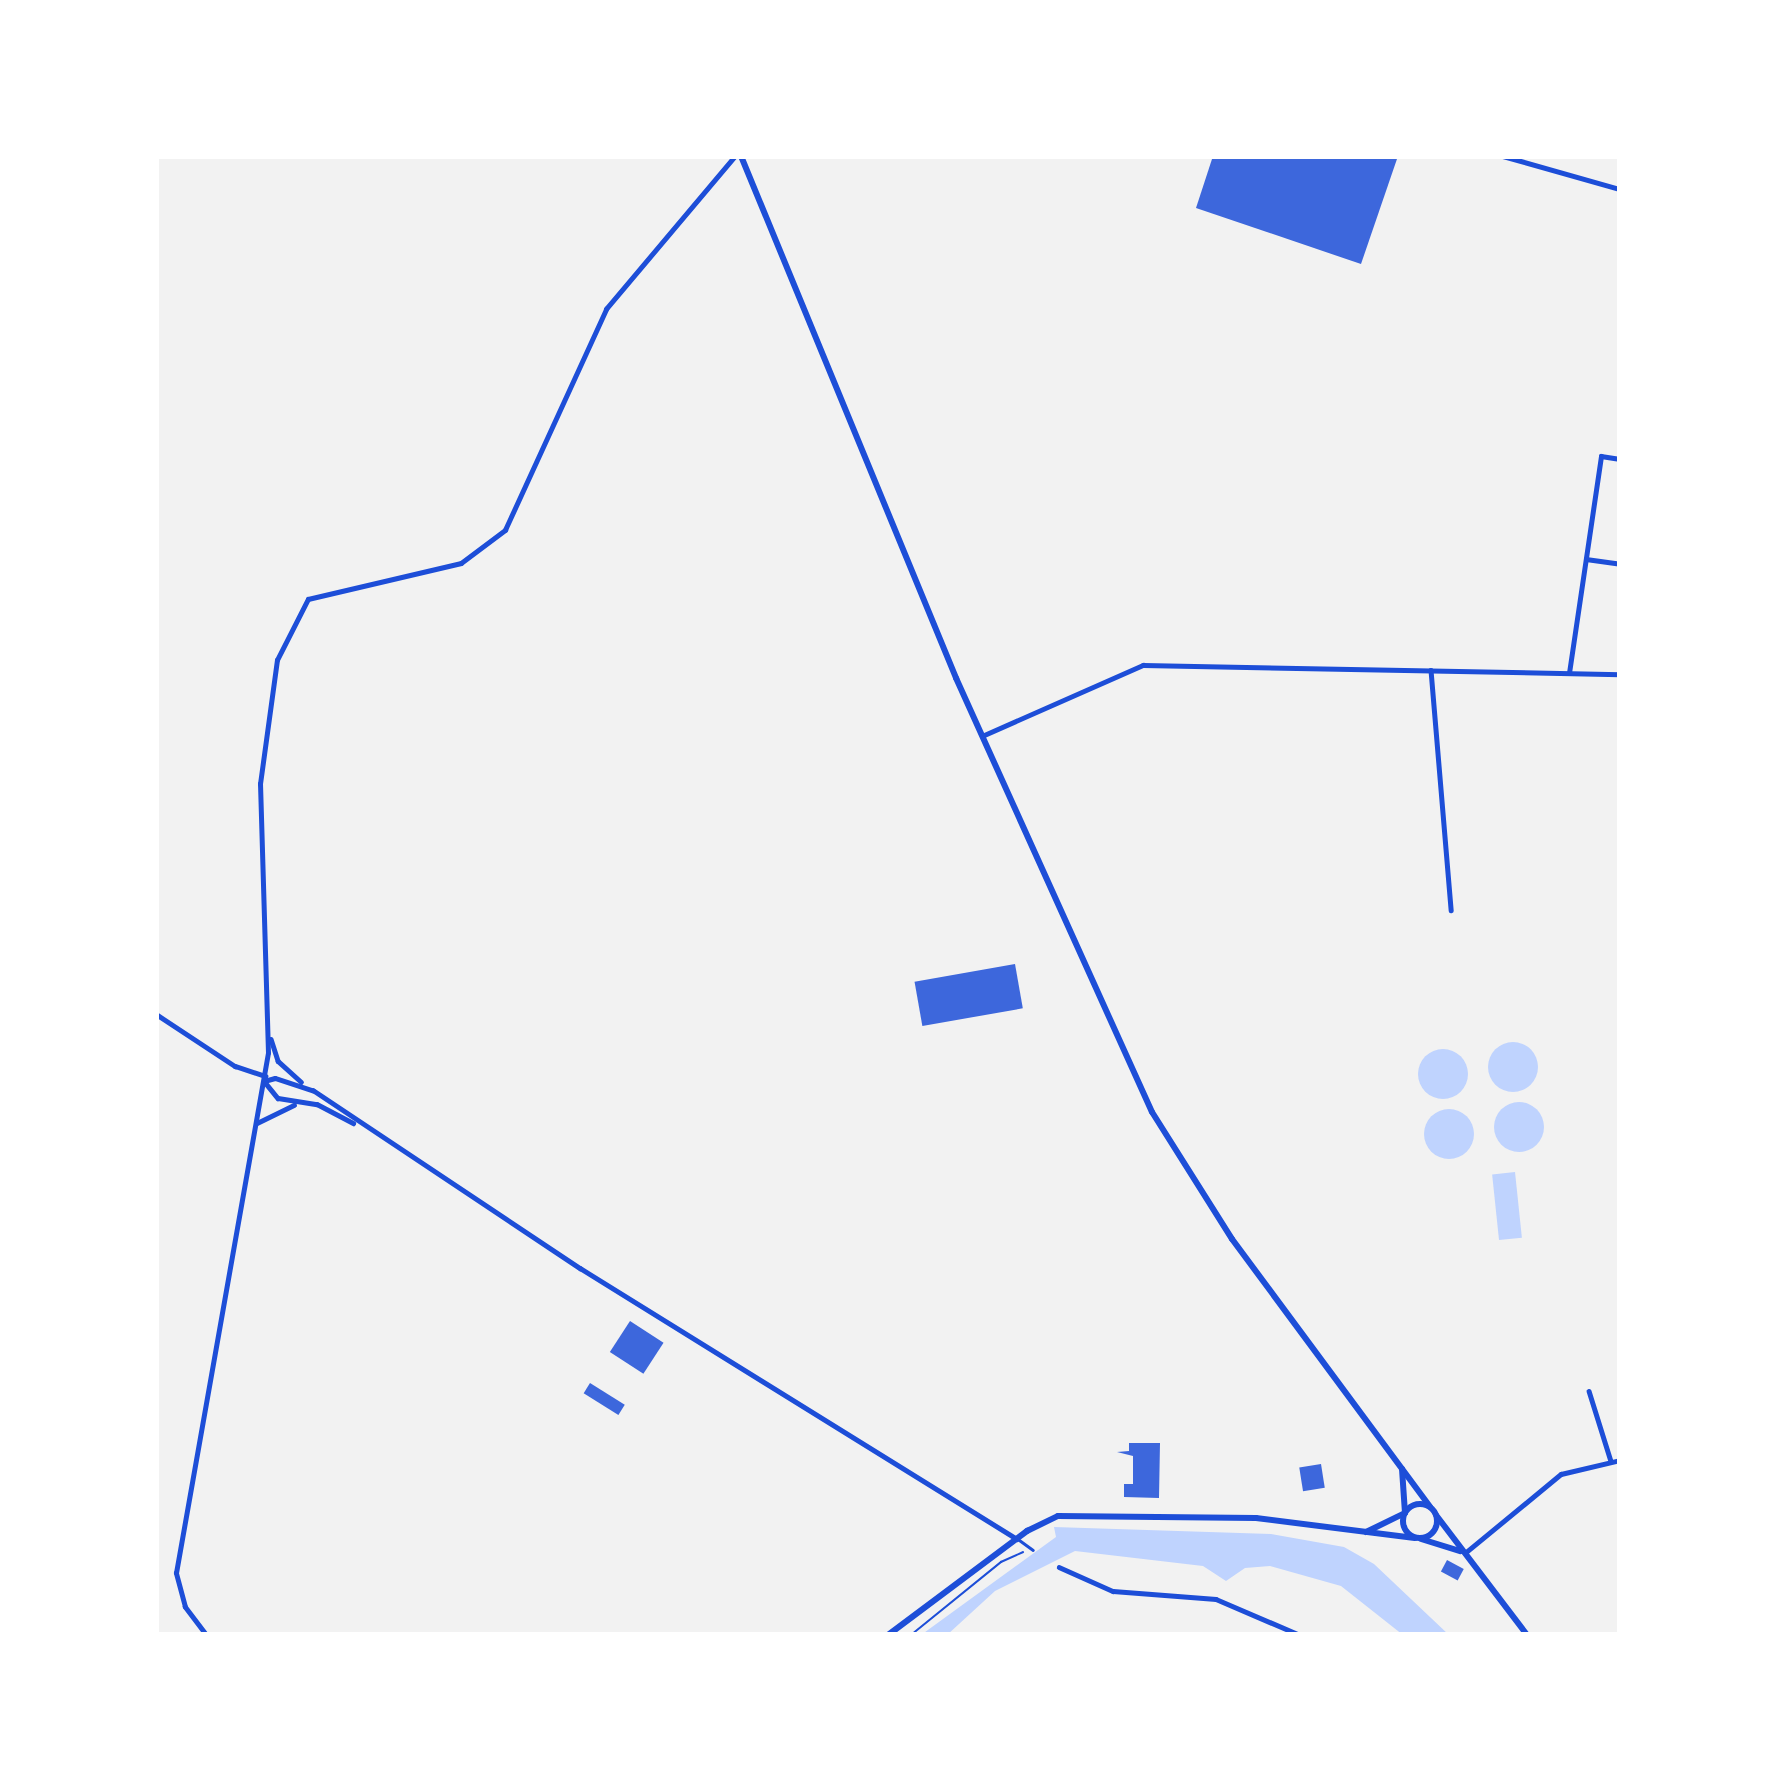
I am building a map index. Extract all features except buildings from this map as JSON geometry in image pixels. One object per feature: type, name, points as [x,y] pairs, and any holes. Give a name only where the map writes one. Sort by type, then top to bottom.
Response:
[{"type":"main road","points":[[738,156],[982,736],[1125,1055],[1174,1150],[1232,1239],[1527,1635]]},
{"type":"main road","points":[[1401,1465],[1404,1526],[1417,1538]]},
{"type":"main road","points":[[1361,1533],[1418,1504],[1433,1511]]},
{"type":"main road","points":[[1417,1538],[1432,1533],[1433,1511]]},
{"type":"main road","points":[[888,1635],[1042,1522],[1070,1514],[1256,1518],[1417,1538],[1464,1553]]},
{"type":"street","points":[[206,1635],[181,1599],[176,1573],[265,1078],[269,1034],[261,747],[277,659],[298,610],[318,595],[461,563],[505,530],[606,309],[738,156]]},
{"type":"street","points":[[1503,156],[1620,188]]},
{"type":"street","points":[[1569,673],[1601,456],[1620,459]]},
{"type":"street","points":[[1586,559],[1620,564]]},
{"type":"street","points":[[982,736],[1137,666],[1620,674]]},
{"type":"street","points":[[1431,670],[1450,910]]},
{"type":"street","points":[[156,1014],[235,1066],[265,1078],[304,1084]]},
{"type":"street","points":[[269,1034],[278,1061],[360,1126],[825,1424],[1033,1550]]},
{"type":"street","points":[[265,1078],[278,1097],[306,1103],[360,1126]]},
{"type":"street","points":[[256,1124],[277,1110],[306,1103]]},
{"type":"street","points":[[1464,1553],[1561,1474],[1616,1461],[1589,1391]]},
{"type":"street","points":[[1059,1567],[1113,1591],[1216,1599],[1300,1635]]},
{"type":"path","points":[[911,1635],[1001,1562],[1033,1550]]},
{"type":"water","points":[[1513,1042],[1531,1049],[1538,1067],[1531,1085],[1513,1092],[1495,1085],[1488,1067],[1495,1049]]},
{"type":"water","points":[[1443,1049],[1461,1056],[1468,1074],[1461,1092],[1443,1099],[1425,1092],[1418,1074],[1425,1056]]},
{"type":"water","points":[[1519,1102],[1537,1109],[1544,1127],[1537,1145],[1519,1152],[1501,1145],[1494,1127],[1501,1109]]},
{"type":"water","points":[[1449,1109],[1467,1116],[1474,1134],[1467,1152],[1449,1159],[1431,1152],[1424,1134],[1431,1116]]},
{"type":"water","points":[[1515,1172],[1522,1238],[1499,1240],[1492,1174]]},
{"type":"water","points":[[1054,1527],[1271,1534],[1344,1547],[1374,1564],[1449,1635],[1403,1635],[1341,1586],[1270,1566],[1245,1568],[1226,1581],[1203,1566],[1075,1551],[995,1591],[947,1635],[921,1635],[1056,1537]]}]
